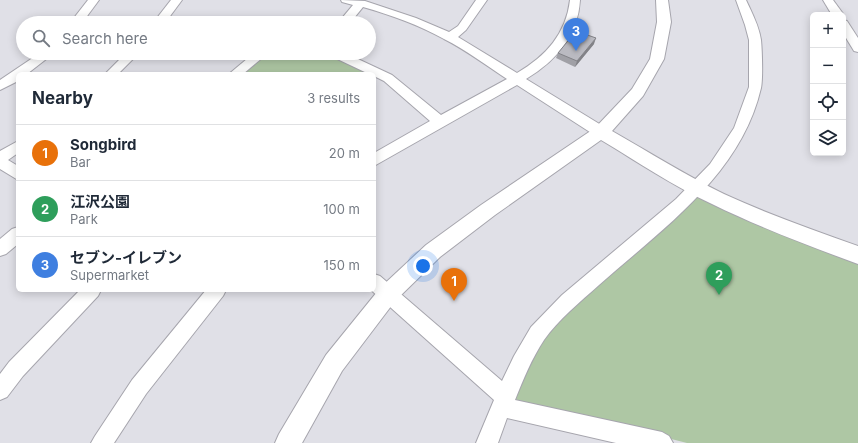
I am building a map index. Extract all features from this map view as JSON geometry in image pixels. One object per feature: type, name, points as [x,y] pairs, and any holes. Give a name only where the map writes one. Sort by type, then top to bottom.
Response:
[{"type":"street","points":[[81,16],[94,0]]},
{"type":"street","points":[[164,16],[177,0]]},
{"type":"street","points":[[346,0],[399,14],[424,24],[450,37],[518,78],[601,132],[697,188],[759,218],[858,255]]},
{"type":"street","points":[[450,37],[462,28],[482,0]]},
{"type":"street","points":[[376,159],[518,78],[544,61],[561,42],[572,22],[575,0]]},
{"type":"street","points":[[288,443],[334,363],[381,288],[488,210],[601,132],[638,92],[657,59],[664,22],[662,0]]},
{"type":"street","points":[[487,443],[518,367],[537,334],[559,311],[697,188],[732,146],[747,116],[756,78],[756,40],[741,0]]},
{"type":"street","points":[[828,0],[836,12]]},
{"type":"street","points":[[350,16],[361,3]]},
{"type":"street","points":[[846,22],[858,22]]},
{"type":"street","points":[[846,27],[858,48]]},
{"type":"street","points":[[22,72],[38,60]]},
{"type":"street","points":[[113,72],[126,60]]},
{"type":"street","points":[[238,72],[253,60]]},
{"type":"street","points":[[348,60],[369,72]]},
{"type":"street","points":[[376,74],[388,78],[440,122]]},
{"type":"street","points":[[0,86],[16,76]]},
{"type":"street","points":[[0,158],[16,147]]},
{"type":"street","points":[[0,162],[16,173]]},
{"type":"street","points":[[0,249],[16,236]]},
{"type":"street","points":[[381,288],[504,402],[662,443]]},
{"type":"street","points":[[0,390],[16,369],[90,292]]},
{"type":"street","points":[[102,443],[139,387],[215,292]]},
{"type":"green space","points":[[253,60],[344,60],[374,71],[372,72],[238,72]]},
{"type":"green space","points":[[697,189],[858,255],[858,443],[687,443],[506,397],[537,334]]},
{"type":"building","points":[[576,31],[596,38],[577,61],[558,53]]},
{"type":"place","name":"セブン-イレブン","points":[[576,51]]},
{"type":"place","name":"江沢公園","points":[[719,295]]},
{"type":"place","name":"Songbird","points":[[454,301]]}]
